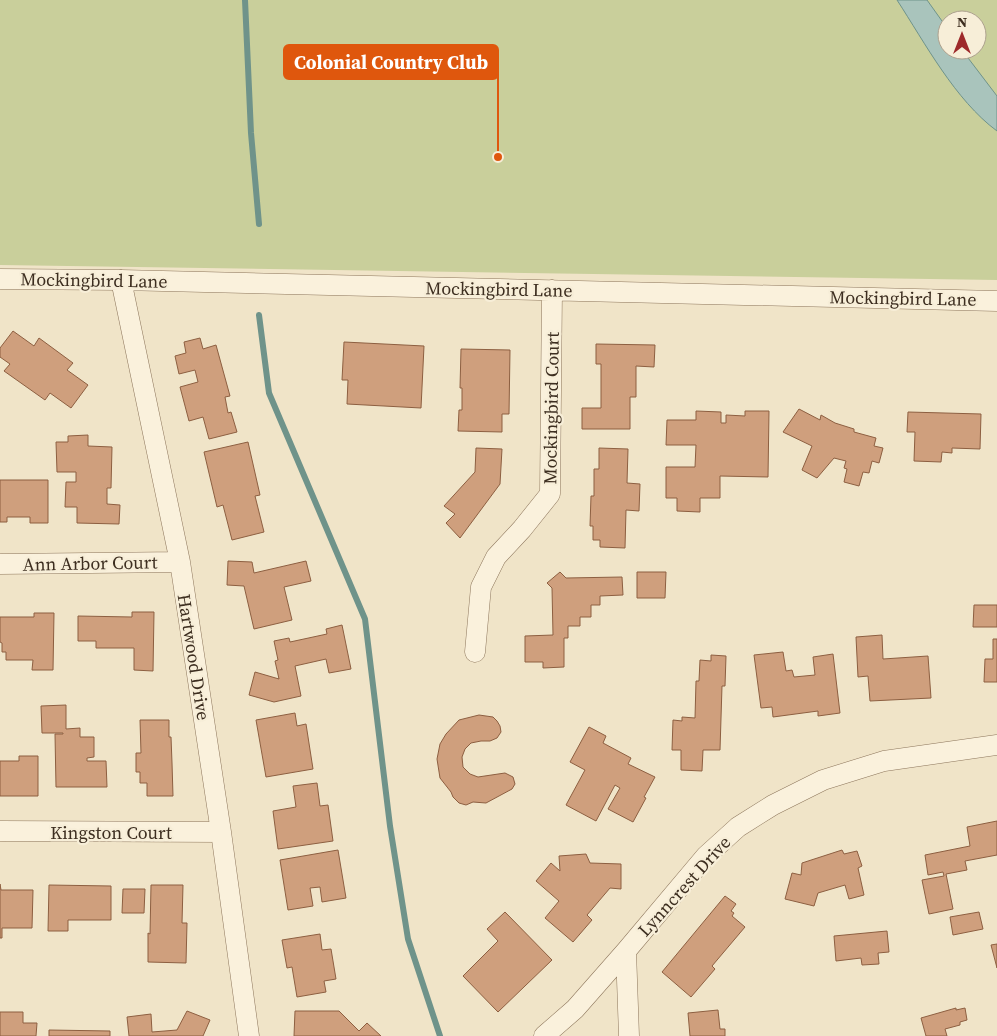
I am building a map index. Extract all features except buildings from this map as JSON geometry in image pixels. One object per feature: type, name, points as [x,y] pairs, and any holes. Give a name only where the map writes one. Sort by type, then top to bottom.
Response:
[{"type":"street","name":"Mockingbird Lane","points":[[0,278],[997,301]]},
{"type":"street","name":"Hartwood Drive","points":[[121,280],[180,562],[221,832],[249,1036]]},
{"type":"street","name":"Mockingbird Court","points":[[475,652],[481,588],[496,557],[522,529],[550,494],[552,290]]},
{"type":"street","name":"Ann Arbor Court","points":[[0,564],[180,562]]},
{"type":"street","name":"Lynncrest Drive","points":[[544,1036],[574,1009],[706,856],[738,827],[772,805],[823,780],[884,761],[997,745]]},
{"type":"street","name":"Kingston Court","points":[[0,831],[221,832]]},
{"type":"street","points":[[626,951],[629,1036]]},
{"type":"green space","points":[[0,0],[997,0],[997,280],[0,265]]},
{"type":"water","points":[[897,0],[927,0],[937,14],[937,60],[970,60],[997,96],[997,131],[968,104],[930,52]]},
{"type":"waterway","points":[[245,0],[251,133],[259,224]]},
{"type":"waterway","points":[[259,315],[269,393],[365,619],[390,826],[408,939],[440,1036]]},
{"type":"place","name":"Colonial Country Club","points":[[498,157]]}]
